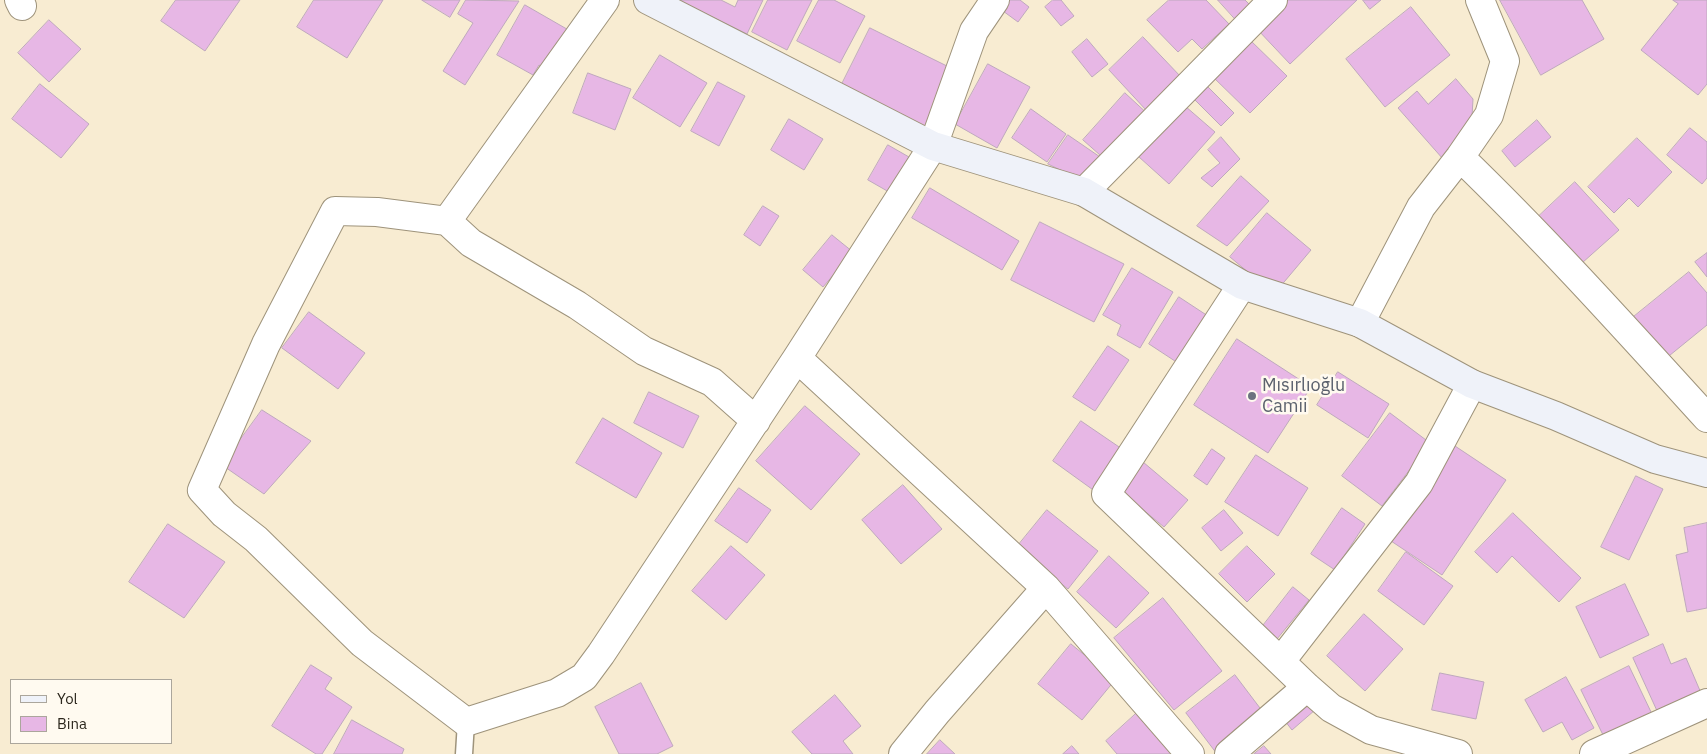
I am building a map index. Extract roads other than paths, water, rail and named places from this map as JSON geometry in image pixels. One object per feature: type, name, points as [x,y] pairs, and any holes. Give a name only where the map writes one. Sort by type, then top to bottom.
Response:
[{"type":"street","points":[[447,222],[605,0]]},
{"type":"street","points":[[648,0],[932,146],[1084,192],[1242,285],[1360,323],[1472,384],[1556,416],[1655,459],[1707,473]]},
{"type":"street","points":[[756,421],[712,382],[644,351],[578,305],[471,243],[447,222],[378,212],[335,211],[266,344],[202,490],[224,514],[256,539],[362,643],[466,722],[557,693],[584,677],[756,421],[932,146],[974,31],[995,0]]},
{"type":"street","points":[[1084,192],[1273,0]]},
{"type":"street","points":[[1360,323],[1421,207],[1460,157],[1489,115],[1505,61],[1480,0]]},
{"type":"street","points":[[1460,157],[1508,204],[1621,323],[1707,418]]},
{"type":"street","points":[[1242,285],[1106,494],[1331,708],[1371,730],[1458,754]]},
{"type":"street","points":[[797,358],[1046,588],[1190,754]]},
{"type":"street","points":[[1281,661],[1419,483],[1472,384]]},
{"type":"street","points":[[903,754],[937,712],[1046,588]]},
{"type":"street","points":[[1229,754],[1307,687]]},
{"type":"street","points":[[1594,754],[1707,703]]},
{"type":"lane","points":[[464,754],[466,722]]},
{"type":"place","name":"Mısırlıoğlu Camii","points":[[1252,396]]}]
